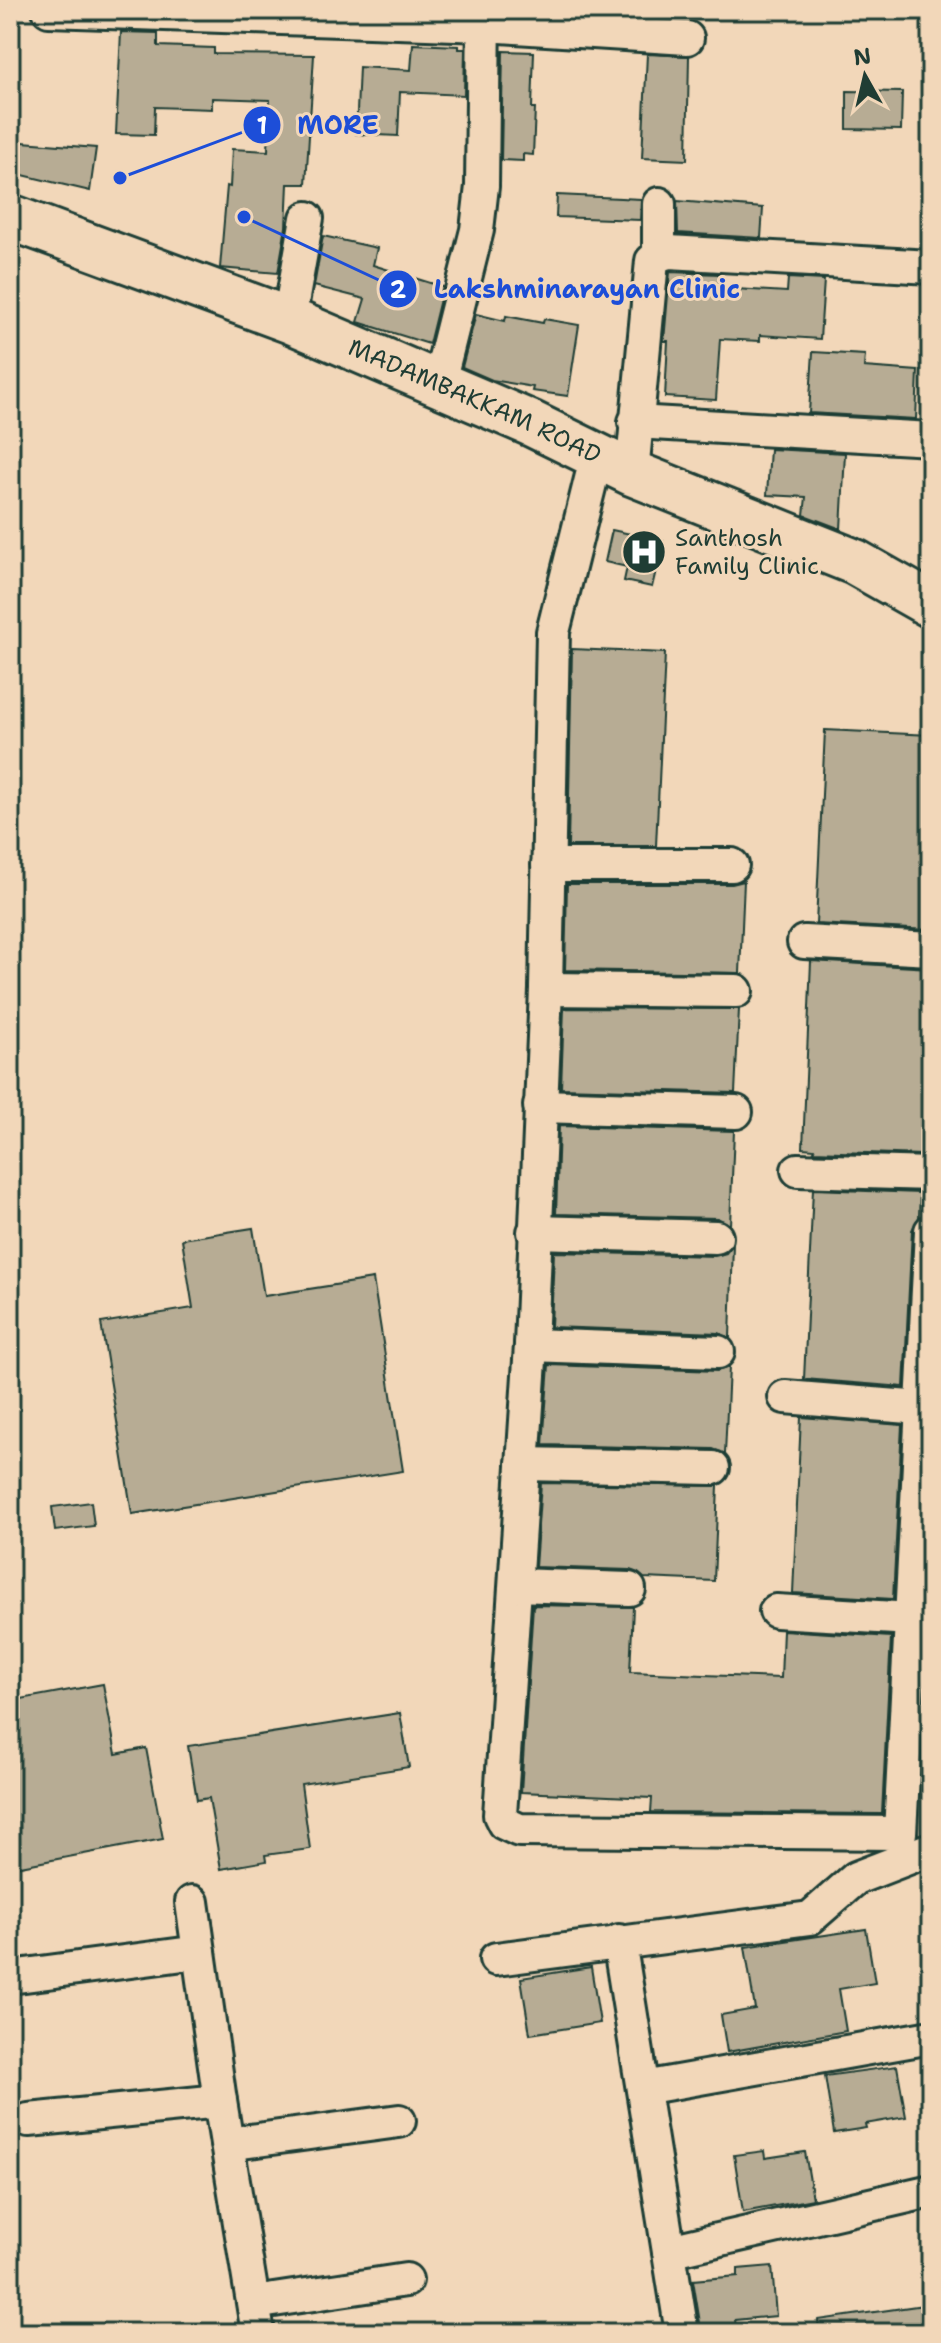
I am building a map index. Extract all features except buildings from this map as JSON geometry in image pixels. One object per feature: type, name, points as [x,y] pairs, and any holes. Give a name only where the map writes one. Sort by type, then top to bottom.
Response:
[{"type":"street","points":[[49,10],[485,18],[687,38]]},
{"type":"street","points":[[438,386],[477,230],[482,186],[485,18]]},
{"type":"street","points":[[659,204],[659,255]]},
{"type":"street","name":"MADAMBAKKAM ROAD","points":[[10,217],[289,320],[530,423],[614,464],[855,562],[931,605]]},
{"type":"street","points":[[289,320],[307,218]]},
{"type":"street","points":[[931,267],[669,252],[652,261],[635,422],[614,464],[553,632],[546,989],[531,1345],[500,1815],[504,1823],[519,1830],[900,1833],[931,1231]]},
{"type":"street","points":[[635,422],[931,439]]},
{"type":"street","points":[[548,865],[732,865]]},
{"type":"street","points":[[804,942],[931,949]]},
{"type":"street","points":[[546,989],[736,991]]},
{"type":"street","points":[[540,1106],[736,1112]]},
{"type":"street","points":[[798,1170],[931,1174]]},
{"type":"street","points":[[534,1232],[716,1237]]},
{"type":"street","points":[[531,1345],[718,1352]]},
{"type":"street","points":[[785,1397],[922,1408]]},
{"type":"street","points":[[523,1464],[713,1468]]},
{"type":"street","points":[[516,1585],[629,1589]]},
{"type":"street","points":[[776,1611],[912,1619]]},
{"type":"street","points":[[496,1959],[810,1918],[856,1878],[931,1849]]},
{"type":"street","points":[[192,1902],[220,2101],[256,2318],[406,2280]]},
{"type":"street","points":[[619,1941],[682,2333]]},
{"type":"street","points":[[10,1977],[199,1952]]},
{"type":"street","points":[[643,2088],[931,2037]]},
{"type":"street","points":[[29,2120],[220,2101]]},
{"type":"street","points":[[227,2144],[399,2121]]},
{"type":"street","points":[[669,2251],[931,2191]]},
{"type":"place","name":"MORE","points":[[120,178]]},
{"type":"place","name":"Lakshminarayan Clinic","points":[[244,217]]},
{"type":"place","name":"Santhosh Family Clinic","points":[[644,552]]}]
